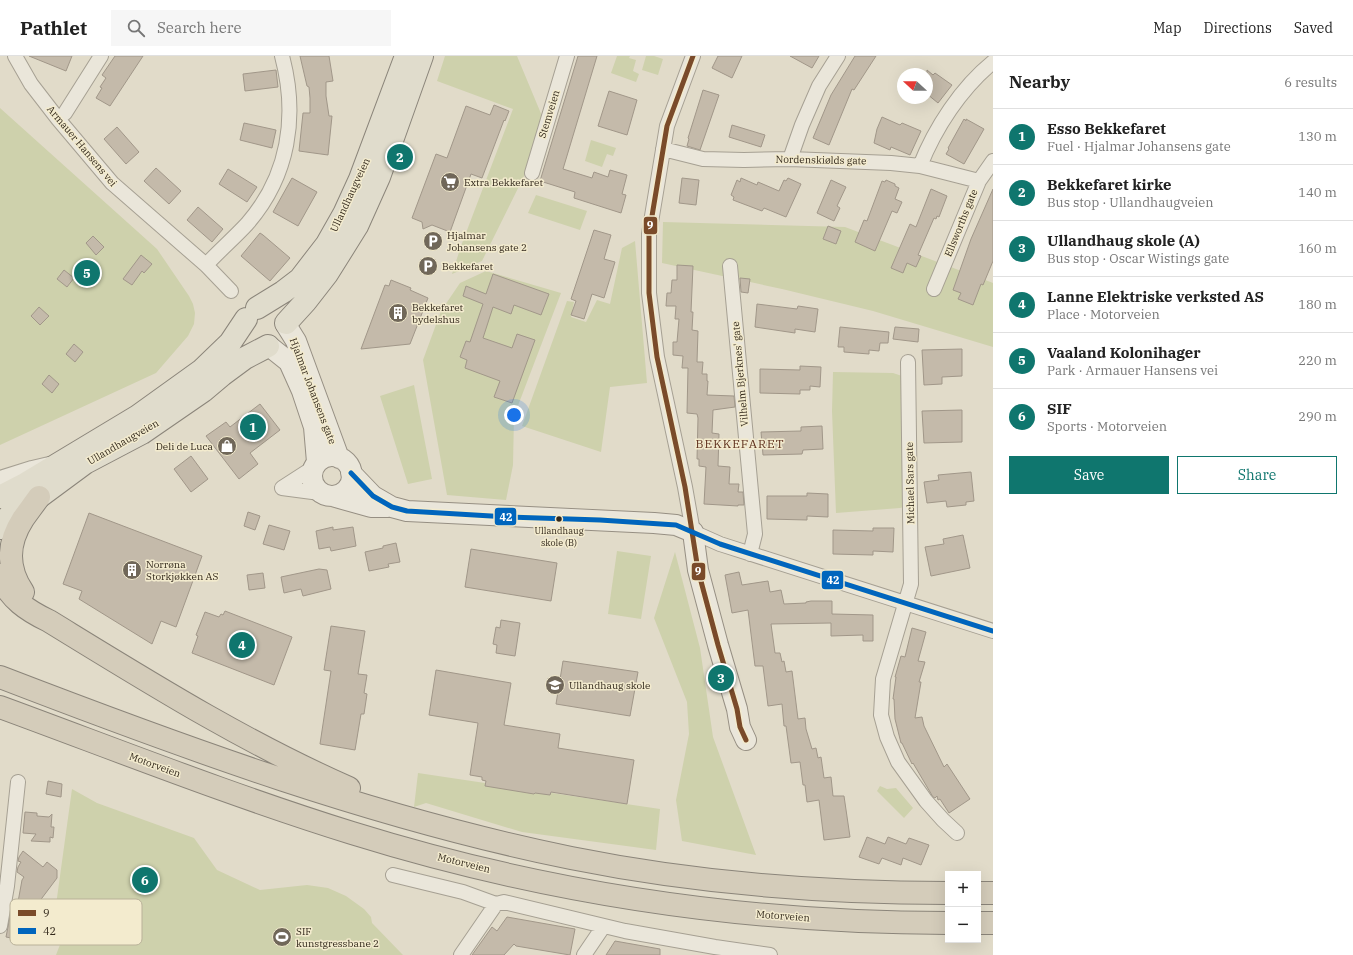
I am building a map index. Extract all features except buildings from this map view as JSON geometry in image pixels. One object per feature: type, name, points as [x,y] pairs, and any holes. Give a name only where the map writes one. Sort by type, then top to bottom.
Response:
[{"type":"highway","points":[[39,497],[22,520],[16,533],[12,546],[11,558],[13,573],[18,584],[25,595],[49,621]]},
{"type":"highway","points":[[0,575],[9,592],[18,602],[31,612],[49,621],[157,687],[254,742],[327,778],[431,824]]},
{"type":"highway","points":[[0,677],[178,744],[271,776],[360,804],[486,839],[632,869],[686,876],[784,887],[945,893]]},
{"type":"highway","name":"Motorveien","points":[[0,707],[281,810],[360,836],[495,871],[569,888],[706,909],[780,916],[945,923]]},
{"type":"highway","points":[[981,893],[993,893]]},
{"type":"highway","points":[[981,923],[993,923]]},
{"type":"main road","name":"Ullandhaugveien","points":[[0,497],[25,484],[138,416],[202,370],[230,343],[251,313],[300,279],[327,244],[344,214],[360,179],[406,56]]},
{"type":"main road","name":"Ullandhaugveien","points":[[286,324],[327,274],[357,226],[379,177],[422,56]]},
{"type":"main road","points":[[269,306],[280,312],[284,317],[286,324],[280,341],[269,346],[254,344],[246,333],[245,326],[251,313],[269,306]]},
{"type":"main road","name":"Ullandhaugveien","points":[[0,528],[9,516],[22,506],[39,497],[85,463],[148,429],[203,391],[222,374],[245,358],[269,346]]},
{"type":"street","name":"Armauer Hansens vei","points":[[15,56],[31,84],[58,119],[112,183],[206,265],[231,291]]},
{"type":"street","points":[[58,119],[64,113],[101,56]]},
{"type":"street","points":[[206,265],[247,224],[261,205],[273,184],[282,163],[290,122],[290,97],[282,56]]},
{"type":"street","name":"Stemveien","points":[[532,173],[567,56]]},
{"type":"street","points":[[693,56],[667,126],[649,234],[649,293],[657,357],[685,487],[698,570],[737,709],[740,727],[746,740]]},
{"type":"street","points":[[790,159],[802,124],[819,86],[838,56]]},
{"type":"street","points":[[920,166],[926,150],[940,124],[971,84],[993,62]]},
{"type":"street","name":"Nordenskiølds gate","points":[[663,149],[703,159],[862,161],[920,166],[979,181]]},
{"type":"street","name":"Ellsworths gate","points":[[934,289],[979,181],[993,160]]},
{"type":"street","name":"Vilhelm Bjerknes' gate","points":[[730,266],[755,534],[750,554]]},
{"type":"street","name":"Hjalmar Johansens gate","points":[[286,324],[296,341],[339,458]]},
{"type":"street","name":"Hjalmar Johansens gate","points":[[269,346],[289,362],[302,390],[314,427],[315,465]]},
{"type":"street","name":"Michael Sars gate","points":[[908,362],[912,572],[911,584],[906,603],[883,680],[881,715],[887,737],[898,762],[926,801],[957,833]]},
{"type":"street","points":[[392,507],[373,496],[351,473],[347,463],[339,458],[327,457],[282,488],[326,494],[370,507],[392,507],[407,511],[676,525],[720,544],[993,631]]},
{"type":"street","name":"Ullandhaugveien","points":[[0,478],[32,468],[59,463]]},
{"type":"street","points":[[315,465],[312,475],[312,482],[315,488],[326,494],[342,493],[347,489],[350,484],[351,473]]},
{"type":"street","points":[[0,926],[7,886],[18,782]]},
{"type":"street","points":[[393,875],[463,892],[496,904],[504,902],[603,927],[712,951],[770,955]]},
{"type":"street","points":[[461,955],[496,904]]},
{"type":"street","points":[[584,955],[603,927]]},
{"type":"green space","points":[[445,56],[517,56],[542,116],[529,166],[482,261],[452,274],[461,246],[513,109],[437,81]]},
{"type":"green space","points":[[617,56],[630,56],[629,58],[636,60],[633,71],[639,74],[636,82],[611,73]]},
{"type":"green space","points":[[646,56],[654,56],[663,59],[658,75],[642,70]]},
{"type":"green space","points":[[0,108],[157,249],[189,296],[195,313],[194,324],[188,336],[156,373],[0,445]]},
{"type":"green space","points":[[591,140],[616,148],[613,156],[607,154],[602,167],[585,161]]},
{"type":"green space","points":[[536,195],[587,211],[580,230],[528,213]]},
{"type":"green space","points":[[663,222],[845,227],[993,283],[993,347],[873,311],[782,289],[662,263]]},
{"type":"green space","points":[[635,241],[647,383],[610,387],[601,452],[522,426],[567,301],[574,302],[571,317],[586,322],[597,300],[610,304],[622,248]]},
{"type":"green space","points":[[486,271],[561,293],[514,416],[513,465],[506,500],[447,495],[423,360],[441,311],[460,283]]},
{"type":"green space","points":[[833,372],[893,373],[902,376],[904,507],[836,513],[832,411]]},
{"type":"green space","points":[[414,385],[432,479],[408,484],[380,396]]},
{"type":"green space","points":[[617,551],[651,556],[641,619],[608,614]]},
{"type":"green space","points":[[675,552],[700,648],[713,737],[756,855],[682,841],[676,800],[689,734],[687,702],[654,618]]},
{"type":"green space","points":[[418,773],[660,809],[656,850],[522,832],[426,803],[414,807]]},
{"type":"green space","points":[[880,786],[887,789],[896,788],[913,808],[904,818],[877,791]]},
{"type":"green space","points":[[72,789],[97,803],[194,838],[217,870],[260,890],[307,885],[328,888],[346,896],[364,909],[371,917],[372,923],[403,955],[56,955],[60,945],[142,945],[142,899],[57,899]]},
{"type":"transit line","name":"9","points":[[693,56],[667,126],[649,234],[649,293],[657,357],[685,487],[698,570],[737,709],[740,727],[746,740]]},
{"type":"transit line","name":"42","points":[[351,473],[373,496],[392,507],[407,511],[676,525],[720,544],[993,631]]},
{"type":"place","name":"Bekkefaret kirke","points":[[400,157]]},
{"type":"place","name":"Extra Bekkefaret","points":[[450,182]]},
{"type":"place","name":"Hjalmar Johansens gate 2","points":[[433,241]]},
{"type":"place","name":"Bekkefaret","points":[[428,266]]},
{"type":"place","name":"Vaaland Kolonihager","points":[[87,273]]},
{"type":"place","name":"Bekkefaret bydelshus","points":[[398,313]]},
{"type":"place","name":"Esso Bekkefaret","points":[[253,427]]},
{"type":"place","name":"Deli de Luca","points":[[227,446]]},
{"type":"place","name":"Ullandhaug skole (B)","points":[[559,519]]},
{"type":"place","name":"Norrøna Storkjøkken AS","points":[[132,570]]},
{"type":"place","name":"Lanne Elektriske verksted AS","points":[[242,645]]},
{"type":"place","name":"Ullandhaug skole (A)","points":[[721,678]]},
{"type":"place","name":"Ullandhaug skole","points":[[555,685]]},
{"type":"place","name":"SIF","points":[[145,880]]},
{"type":"place","name":"SIF kunstgressbane 2","points":[[282,937]]},
{"type":"district","name":"BEKKEFARET","points":[[740,443]]}]
